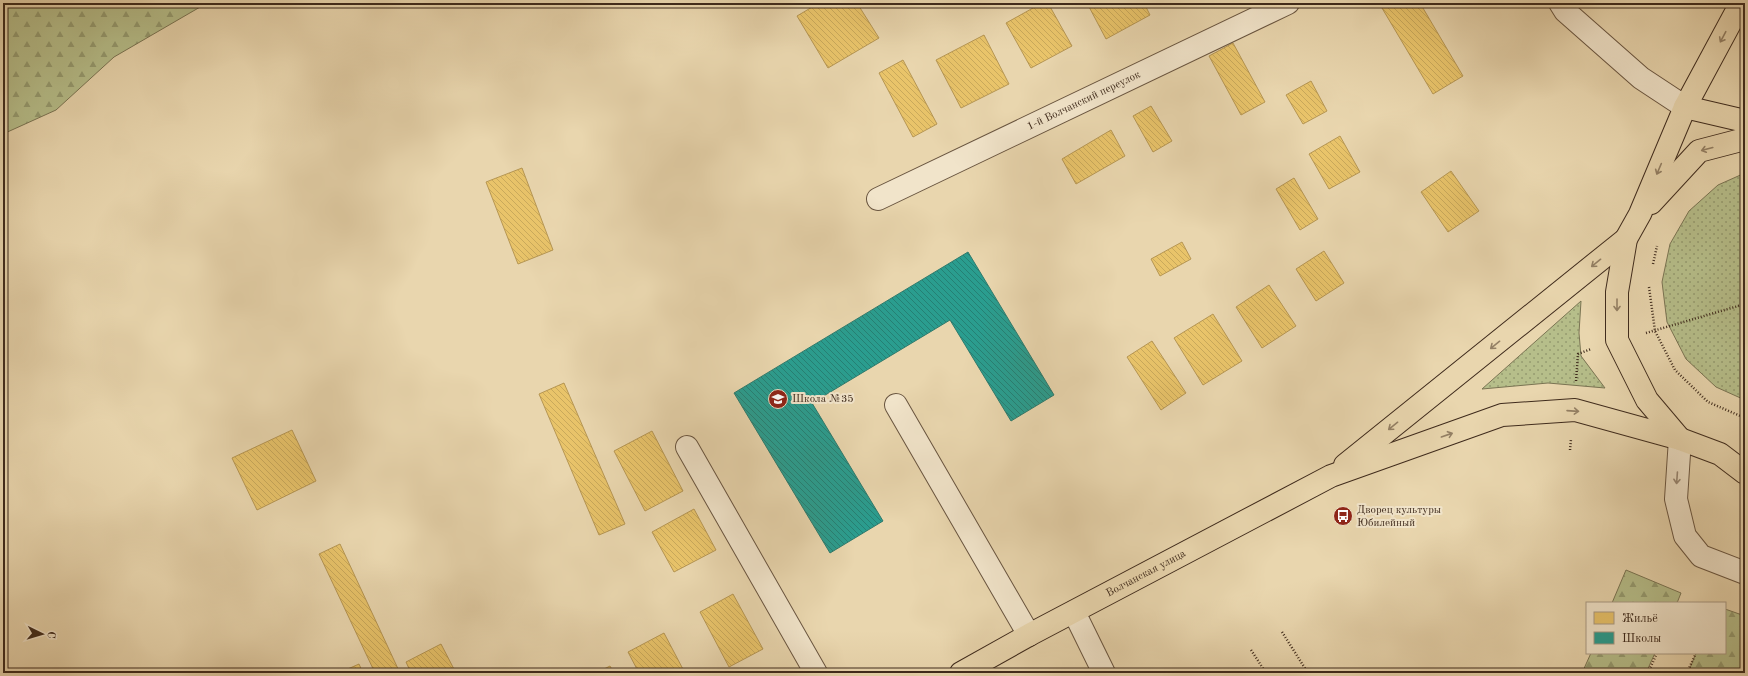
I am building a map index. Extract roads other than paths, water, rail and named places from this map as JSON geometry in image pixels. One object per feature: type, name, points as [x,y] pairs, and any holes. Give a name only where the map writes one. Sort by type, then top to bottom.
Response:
[{"type":"main road","points":[[1680,439],[1647,400],[1617,340],[1617,292],[1626,239],[1640,214],[1685,107],[1741,3]]},
{"type":"main road","points":[[1685,107],[1745,121]]},
{"type":"main road","points":[[1640,214],[1699,151],[1745,139]]},
{"type":"main road","points":[[1331,476],[1626,239]]},
{"type":"main road","points":[[1331,476],[1502,415],[1575,410],[1680,439],[1720,454],[1745,473]]},
{"type":"main road","points":[[1720,454],[1745,454]]},
{"type":"main road","name":"Волчанская улица","points":[[961,673],[1029,635],[1331,476]]},
{"type":"street","name":"1-й Волчанский переулок","points":[[878,199],[1288,3]]},
{"type":"street","points":[[1560,3],[1565,11],[1640,78],[1685,107]]},
{"type":"street","points":[[896,404],[1029,635]]},
{"type":"street","points":[[1680,439],[1676,499],[1685,536],[1701,556],[1745,573]]},
{"type":"street","points":[[687,447],[816,673]]},
{"type":"street","points":[[1074,612],[1104,673]]},
{"type":"place","name":"Школа №35","points":[[778,399]]},
{"type":"place","name":"Дворец культуры Юбилейный","points":[[1343,516]]}]
